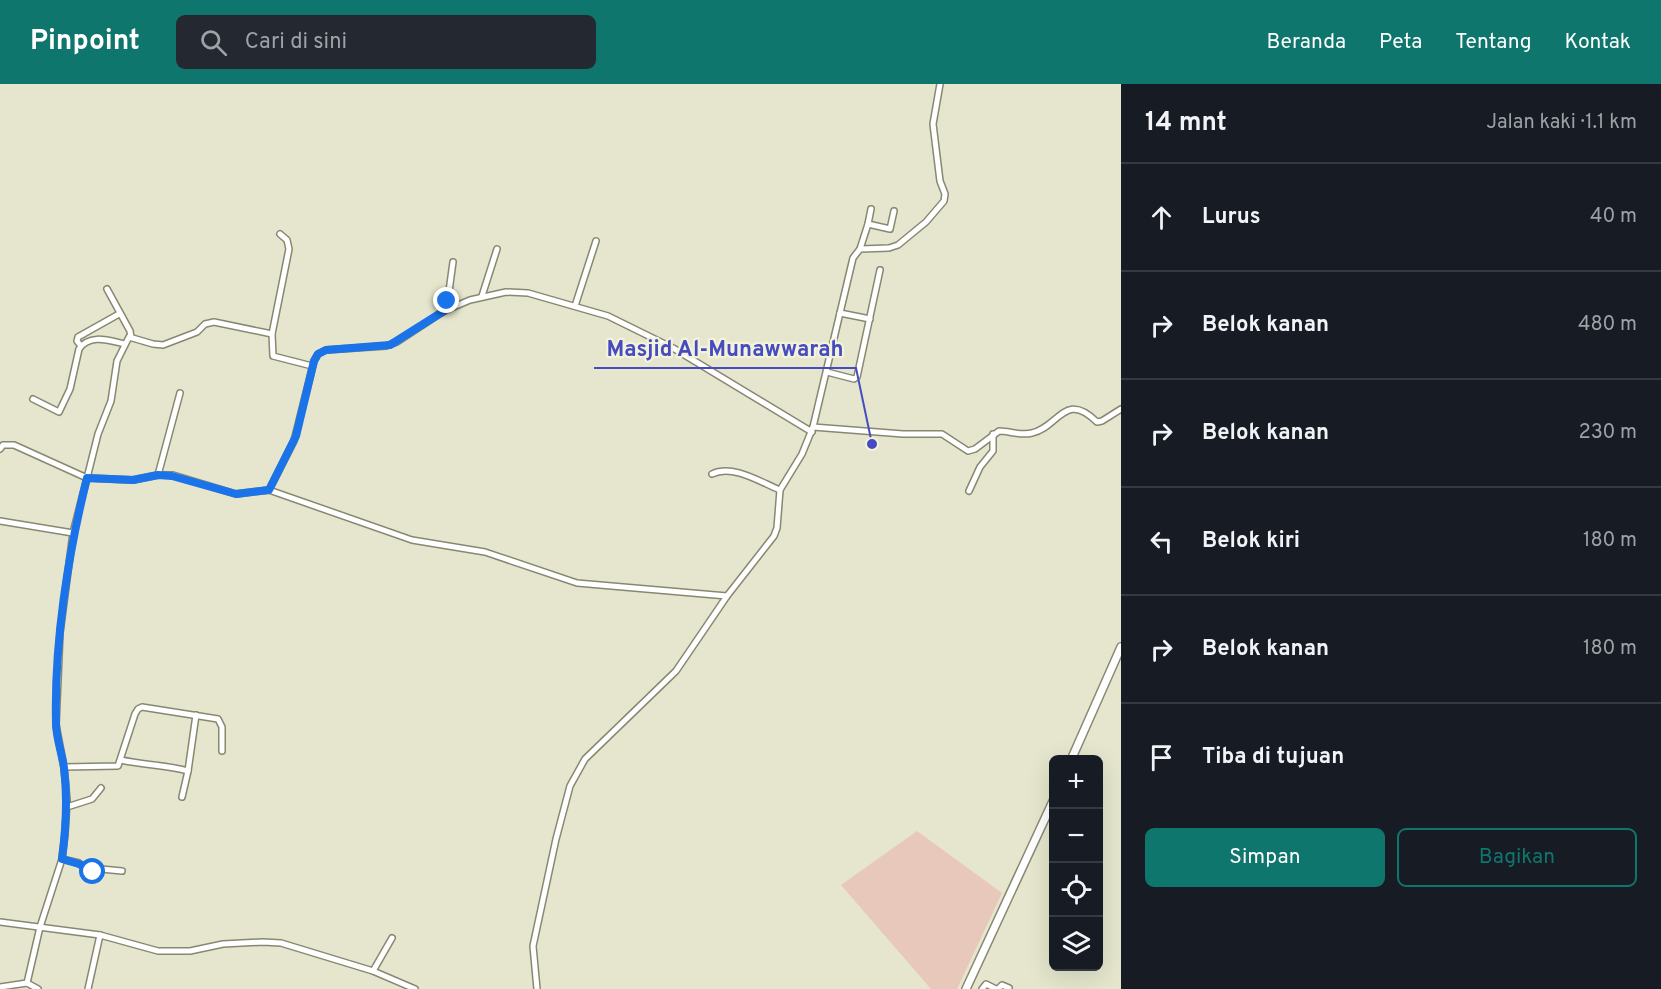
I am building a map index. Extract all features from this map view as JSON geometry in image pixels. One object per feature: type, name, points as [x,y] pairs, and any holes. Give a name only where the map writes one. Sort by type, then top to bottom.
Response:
[{"type":"street","points":[[860,249],[889,248],[898,245],[926,222],[944,201],[945,194],[940,181],[933,124],[940,84]]},
{"type":"street","points":[[537,989],[534,946],[556,839],[567,794],[574,777],[585,759],[673,676],[727,596],[776,532],[780,490],[805,449],[813,430],[851,261],[860,249],[871,209]]},
{"type":"street","points":[[868,224],[890,229],[894,211]]},
{"type":"street","points":[[280,234],[287,240],[289,249],[272,334],[273,356],[312,366]]},
{"type":"street","points":[[575,306],[596,241]]},
{"type":"street","points":[[482,296],[497,249]]},
{"type":"street","points":[[444,311],[447,306],[453,262]]},
{"type":"street","points":[[827,372],[856,378],[880,270]]},
{"type":"street","points":[[107,289],[131,337]]},
{"type":"street","points":[[269,490],[296,436],[312,366],[318,354],[326,350],[392,344],[444,311],[482,296],[517,292],[608,316],[657,339],[813,430],[942,434],[968,451],[975,449],[993,434],[1004,431],[1019,435],[1036,432],[1069,410],[1086,411],[1097,422],[1121,409]]},
{"type":"street","points":[[840,313],[870,319]]},
{"type":"street","points":[[81,346],[77,341],[78,337],[119,314]]},
{"type":"street","points":[[131,337],[163,345],[197,332],[206,324],[214,322],[272,334]]},
{"type":"street","points":[[27,983],[40,927],[62,859],[67,807],[64,767],[56,725],[60,633],[73,533],[98,434],[111,401],[117,361],[128,338],[131,337]]},
{"type":"street","points":[[33,399],[57,412],[60,411],[70,389],[81,346],[96,339],[125,344]]},
{"type":"street","points":[[158,475],[180,393]]},
{"type":"street","points":[[969,491],[980,467],[993,451],[993,434]]},
{"type":"street","points":[[0,448],[3,444],[14,444],[87,478],[133,480],[158,475],[181,477],[236,494],[269,490],[411,540],[485,552],[577,583],[727,596]]},
{"type":"street","points":[[712,474],[722,471],[734,472],[780,490]]},
{"type":"street","points":[[0,521],[73,533]]},
{"type":"street","points":[[1073,755],[1121,647]]},
{"type":"street","points":[[64,767],[118,766],[138,709],[142,707],[218,719],[221,722],[222,751]]},
{"type":"street","points":[[182,797],[196,715]]},
{"type":"street","points":[[121,760],[188,771]]},
{"type":"street","points":[[67,807],[92,799],[101,788]]},
{"type":"street","points":[[966,989],[1049,808]]},
{"type":"street","points":[[62,859],[79,864],[93,872],[102,869],[122,871]]},
{"type":"street","points":[[0,922],[100,935],[163,951],[190,951],[215,945],[272,941],[373,971],[415,989]]},
{"type":"street","points":[[88,989],[100,935]]},
{"type":"street","points":[[373,971],[392,938]]},
{"type":"street","points":[[0,987],[27,983],[38,989]]},
{"type":"street","points":[[982,989],[986,984],[997,989],[1002,985],[1009,988]]},
{"type":"shaded area","points":[[917,831],[1002,893],[957,989],[931,989],[841,885]]},
{"type":"place","name":"Masjid Al-Munawwarah","points":[[872,444]]},
{"type":"route","points":[[93,872],[84,866],[62,859],[67,800],[64,767],[56,725],[60,633],[73,533],[87,478],[133,480],[158,475],[181,477],[236,494],[269,490],[296,436],[312,366],[318,354],[326,350],[386,346],[397,342],[444,311],[447,301]]}]
